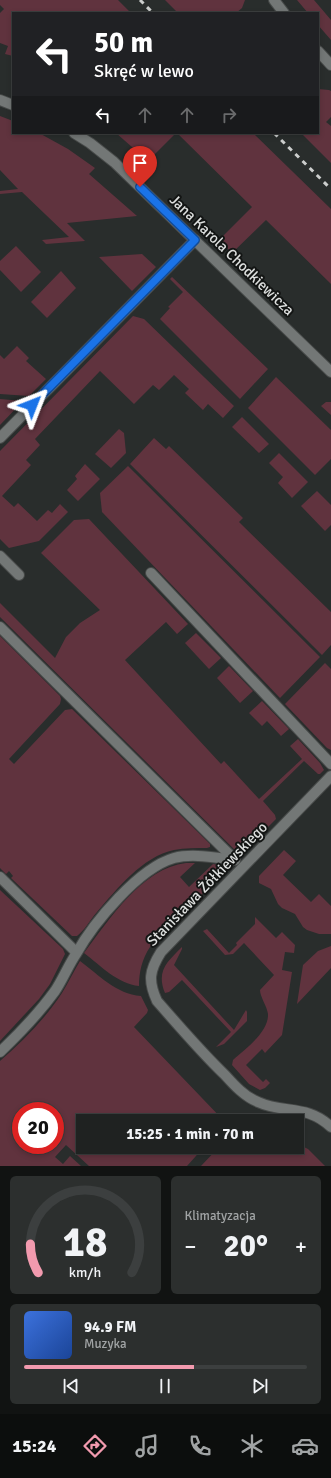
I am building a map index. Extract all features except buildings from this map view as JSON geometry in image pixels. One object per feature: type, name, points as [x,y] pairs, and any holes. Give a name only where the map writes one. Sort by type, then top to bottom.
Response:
[{"type":"street","points":[[274,0],[283,12]]},
{"type":"street","points":[[319,52],[331,65]]},
{"type":"street","points":[[0,100],[12,105]]},
{"type":"street","name":"Jana Karola Chodkiewicza","points":[[76,134],[90,143],[114,162],[331,372]]},
{"type":"street","points":[[0,438],[195,240]]},
{"type":"street","points":[[0,556],[19,575]]},
{"type":"street","points":[[151,573],[331,764]]},
{"type":"street","points":[[0,627],[235,860],[192,856],[175,857],[159,864],[143,875],[119,897],[95,926],[76,952],[56,989],[32,1019],[0,1052]]},
{"type":"street","name":"Stanisława Żółkiewskiego","points":[[331,776],[161,952],[154,962],[150,976],[152,990],[157,1001],[215,1066],[241,1092],[257,1102],[314,1114],[331,1127]]},
{"type":"street","points":[[0,877],[76,952]]},
{"type":"shaded area","points":[[0,0],[118,0],[130,12],[12,12],[12,56],[5,54],[8,46],[0,43],[0,13],[4,9],[0,5]]},
{"type":"shaded area","points":[[165,0],[245,0],[242,8],[237,12],[177,12]]},
{"type":"shaded area","points":[[297,0],[314,0],[331,20],[331,40],[319,26],[319,12],[307,12]]},
{"type":"shaded area","points":[[319,89],[331,91],[331,117],[326,122],[331,126],[331,163],[302,134],[319,134]]},
{"type":"shaded area","points":[[0,116],[12,121],[12,134],[41,134],[68,149],[95,168],[89,174],[137,216],[67,223],[85,241],[46,244],[42,240],[69,237],[22,192],[0,194],[0,191],[18,189],[0,170]]},
{"type":"shaded area","points":[[117,134],[175,134],[148,161]]},
{"type":"shaded area","points":[[178,134],[254,134],[331,209],[331,284],[266,220],[232,253],[219,240],[252,207]]},
{"type":"shaded area","points":[[16,246],[41,272],[21,292],[0,270],[0,261]]},
{"type":"shaded area","points":[[142,254],[156,267],[132,291],[99,257]]},
{"type":"shaded area","points":[[61,271],[76,288],[47,318],[31,302]]},
{"type":"shaded area","points":[[172,277],[268,369],[240,399],[160,319],[170,308],[168,307],[183,292],[170,279]]},
{"type":"shaded area","points":[[133,316],[144,319],[234,406],[223,418],[208,404],[203,410],[185,393],[189,389],[174,375],[159,390],[153,385],[134,404],[100,371],[35,439],[40,445],[26,460],[31,465],[2,496],[14,507],[18,503],[37,521],[48,510],[52,513],[60,504],[68,512],[39,541],[9,548],[0,539],[0,451]]},
{"type":"shaded area","points":[[17,346],[29,358],[26,361],[46,379],[29,396],[0,394],[0,355],[4,359]]},
{"type":"shaded area","points":[[276,377],[331,430],[331,459],[315,475],[248,408]]},
{"type":"shaded area","points":[[0,399],[23,401],[0,425]]},
{"type":"shaded area","points":[[326,402],[331,402],[331,415],[321,406]]},
{"type":"shaded area","points":[[242,417],[269,444],[259,453],[232,427]]},
{"type":"shaded area","points":[[119,429],[124,433],[126,453],[111,468],[95,454]]},
{"type":"shaded area","points":[[154,438],[166,449],[169,446],[243,518],[239,522],[331,612],[331,645],[322,655],[130,464]]},
{"type":"shaded area","points":[[279,453],[308,482],[292,498],[278,483],[283,477],[269,463]]},
{"type":"shaded area","points":[[85,464],[100,479],[78,501],[67,490],[77,479],[75,476]]},
{"type":"shaded area","points":[[128,466],[320,657],[280,698],[102,512],[100,493]]},
{"type":"shaded area","points":[[317,491],[331,505],[331,525],[325,531],[301,506]]},
{"type":"shaded area","points":[[89,519],[188,624],[177,634],[166,622],[125,660],[221,764],[224,761],[259,799],[302,759],[290,746],[298,739],[320,763],[324,770],[318,774],[304,761],[263,801],[275,815],[276,819],[240,855],[0,617],[0,603],[55,658],[66,637],[80,623],[100,610],[41,553],[74,520]]},
{"type":"shaded area","points":[[196,633],[221,658],[209,669],[185,643]]},
{"type":"shaded area","points":[[0,636],[60,696],[61,699],[60,704],[9,759],[14,764],[65,710],[72,709],[210,844],[210,847],[207,848],[186,848],[163,853],[141,866],[122,884],[97,912],[83,931],[77,936],[72,936],[11,878],[13,876],[9,871],[6,874],[0,868]]},
{"type":"shaded area","points":[[325,663],[331,669],[331,750],[327,748],[285,704]]},
{"type":"shaded area","points":[[229,666],[253,691],[240,703],[217,678]]},
{"type":"shaded area","points":[[262,701],[289,729],[281,736],[267,721],[262,726],[249,713]]},
{"type":"shaded area","points":[[284,850],[296,861],[283,875],[311,902],[319,894],[331,906],[331,934],[319,934],[307,930],[303,927],[295,914],[282,908],[278,904],[271,889],[259,883],[259,876]]},
{"type":"shaded area","points":[[186,863],[195,863],[180,877],[189,887],[213,864],[229,867],[150,947],[142,966],[139,986],[131,985],[117,978],[103,969],[84,953],[116,911],[141,885],[170,867]]},
{"type":"shaded area","points":[[0,890],[63,949],[65,954],[50,984],[39,999],[0,1041]]},
{"type":"shaded area","points":[[255,917],[276,938],[282,932],[295,945],[294,953],[285,952],[282,970],[292,972],[282,1035],[265,1053],[262,1049],[246,1065],[263,1082],[266,1079],[270,1083],[265,1088],[260,1090],[249,1084],[232,1065],[233,1060],[261,1034],[265,1027],[268,1014],[260,990],[274,975],[244,943],[233,954],[225,955],[203,931],[207,929],[229,953],[237,945],[236,943],[255,924]]},
{"type":"shaded area","points":[[331,946],[331,968],[297,1004],[303,965],[318,951]]},
{"type":"shaded area","points":[[182,947],[174,965],[234,1030],[246,1010],[247,1012],[247,1021],[224,1044],[216,1047],[231,1032],[182,980],[169,992],[165,993],[162,979],[164,967]]},
{"type":"shaded area","points":[[80,961],[116,988],[124,992],[141,996],[148,1010],[134,1027],[217,1114],[76,1114],[76,1154],[198,1154],[187,1166],[89,1166],[66,1145],[64,1147],[64,1102],[12,1102],[12,1154],[58,1154],[55,1157],[63,1164],[70,1156],[81,1166],[0,1166],[0,1061],[41,1021],[62,993]]},
{"type":"shaded area","points":[[304,1147],[308,1149],[325,1166],[201,1166],[212,1154],[304,1154]]},
{"type":"railway","points":[[140,0],[152,12]]},
{"type":"railway","points":[[275,134],[331,189]]},
{"type":"route","points":[[32,405],[195,240],[140,187]]}]
